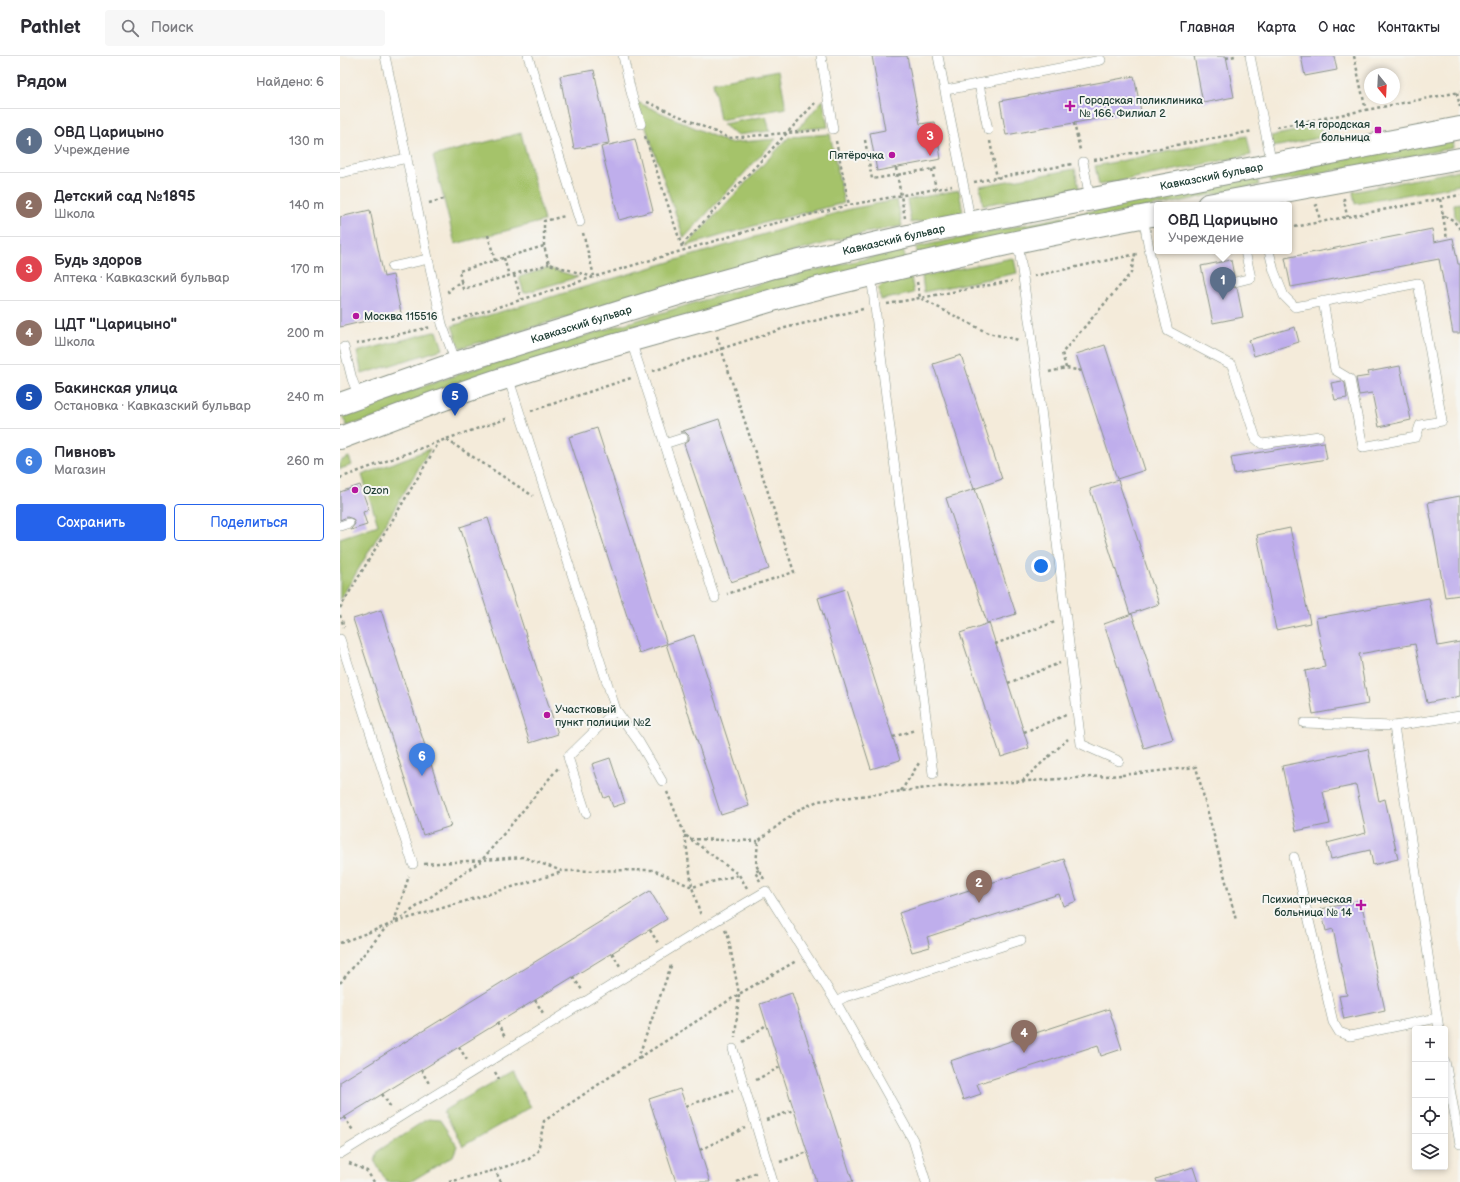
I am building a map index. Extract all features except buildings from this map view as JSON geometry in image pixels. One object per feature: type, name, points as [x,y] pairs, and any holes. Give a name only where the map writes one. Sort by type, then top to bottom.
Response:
[{"type":"street","name":"Кавказский бульвар","points":[[349,400],[456,363],[698,288],[796,262],[971,223],[1460,128]]},
{"type":"street","points":[[1242,202],[1460,159]]},
{"type":"street","points":[[340,438],[438,401],[508,377],[630,340],[785,296],[1018,242],[1150,216]]},
{"type":"lane","points":[[385,56],[442,324],[456,363]]},
{"type":"lane","points":[[528,56],[580,222]]},
{"type":"lane","points":[[623,56],[632,96],[641,124]]},
{"type":"lane","points":[[820,56],[833,129]]},
{"type":"lane","points":[[938,56],[946,90],[971,223]]},
{"type":"lane","points":[[1250,56],[1272,165]]},
{"type":"lane","points":[[946,90],[1101,60]]},
{"type":"lane","points":[[979,84],[988,130]]},
{"type":"lane","points":[[340,173],[407,158]]},
{"type":"lane","points":[[1083,162],[1090,199]]},
{"type":"lane","points":[[1150,216],[1150,251],[1168,331],[1232,365],[1256,439],[1262,444],[1319,436]]},
{"type":"lane","points":[[1018,242],[1037,376],[1081,744],[1119,761]]},
{"type":"lane","points":[[1235,282],[1251,278],[1246,254]]},
{"type":"lane","points":[[1270,254],[1274,271],[1284,296],[1295,306],[1418,283],[1442,421],[1420,425],[1416,437],[1362,447],[1350,379],[1336,370],[1323,301]]},
{"type":"lane","points":[[392,267],[428,259]]},
{"type":"lane","points":[[871,275],[933,774]]},
{"type":"lane","points":[[630,340],[715,598]]},
{"type":"lane","points":[[344,347],[352,379],[349,400]]},
{"type":"lane","points":[[508,377],[616,710],[639,742],[662,781]]},
{"type":"lane","points":[[664,444],[682,438]]},
{"type":"lane","points":[[340,639],[413,864]]},
{"type":"lane","points":[[586,813],[568,757],[616,710]]},
{"type":"lane","points":[[1304,723],[1394,726],[1460,716]]},
{"type":"lane","points":[[1394,726],[1438,1026]]},
{"type":"lane","points":[[1294,856],[1332,1022],[1339,1032],[1350,1036],[1437,1018]]},
{"type":"lane","points":[[340,1154],[680,942],[766,891],[836,1002],[913,1140],[926,1182]]},
{"type":"lane","points":[[836,1002],[845,997],[1021,940]]},
{"type":"lane","points":[[733,1049],[772,1182]]},
{"type":"lane","points":[[1445,1062],[1460,1144]]},
{"type":"path","points":[[1226,58],[1235,56]]},
{"type":"path","points":[[1354,56],[1366,110]]},
{"type":"path","points":[[682,244],[826,90]]},
{"type":"path","points":[[344,347],[442,324],[768,225],[849,205],[1326,118],[1459,92],[1460,107]]},
{"type":"path","points":[[632,96],[729,138],[833,129],[849,205]]},
{"type":"path","points":[[1326,118],[1330,141]]},
{"type":"path","points":[[1074,123],[1083,162]]},
{"type":"path","points":[[641,124],[683,250]]},
{"type":"path","points":[[988,130],[997,178]]},
{"type":"path","points":[[865,140],[872,179],[939,168]]},
{"type":"path","points":[[932,169],[936,189]]},
{"type":"path","points":[[1292,227],[1460,195]]},
{"type":"path","points":[[1337,201],[1344,199],[1347,217]]},
{"type":"path","points":[[1440,199],[1447,239]]},
{"type":"path","points":[[1310,207],[1324,204]]},
{"type":"path","points":[[1317,205],[1320,222]]},
{"type":"path","points":[[549,264],[544,246],[544,221],[566,215]]},
{"type":"path","points":[[1443,215],[1453,220],[1460,229]]},
{"type":"path","points":[[580,222],[594,277]]},
{"type":"path","points":[[488,235],[495,261]]},
{"type":"path","points":[[544,246],[459,271],[464,289],[549,264],[594,277]]},
{"type":"path","points":[[340,478],[446,439],[785,328],[876,306],[1024,278],[1150,251]]},
{"type":"path","points":[[1066,368],[1062,352],[1131,273],[1135,254]]},
{"type":"path","points":[[504,258],[509,276]]},
{"type":"path","points":[[514,275],[521,299]]},
{"type":"path","points":[[450,298],[448,291],[461,281]]},
{"type":"path","points":[[920,298],[988,333],[1032,343]]},
{"type":"path","points":[[453,313],[455,320]]},
{"type":"path","points":[[711,318],[794,572],[715,598]]},
{"type":"path","points":[[1037,376],[1066,368],[1082,371]]},
{"type":"path","points":[[446,439],[540,501],[548,499]]},
{"type":"path","points":[[340,608],[440,442]]},
{"type":"path","points":[[995,644],[1066,618]]},
{"type":"path","points":[[1008,683],[1071,660]]},
{"type":"path","points":[[1024,732],[1077,711]]},
{"type":"path","points":[[893,737],[928,727]]},
{"type":"path","points":[[1021,782],[1079,730]]},
{"type":"path","points":[[394,923],[482,860],[568,757]]},
{"type":"path","points":[[900,792],[920,760]]},
{"type":"path","points":[[1119,761],[1122,775]]},
{"type":"path","points":[[690,839],[758,841],[798,810],[818,801],[936,787],[1122,775],[1196,767],[1236,920]]},
{"type":"path","points":[[662,781],[685,835],[692,887],[701,916],[707,926]]},
{"type":"path","points":[[340,943],[394,923],[562,872],[653,870],[692,887],[739,875],[685,835]]},
{"type":"path","points":[[758,841],[756,865],[767,883]]},
{"type":"path","points":[[394,923],[413,864],[524,857],[562,872]]},
{"type":"path","points":[[718,919],[728,936],[739,994],[733,1049]]},
{"type":"path","points":[[340,983],[388,925]]},
{"type":"path","points":[[638,1058],[680,942]]},
{"type":"path","points":[[449,1182],[529,1159],[538,1151],[544,1121],[638,1058],[739,994],[806,955]]},
{"type":"path","points":[[733,1049],[766,1025]]},
{"type":"path","points":[[686,1106],[744,1086],[780,1067]]},
{"type":"path","points":[[421,1070],[435,1095]]},
{"type":"path","points":[[382,1094],[397,1118]]},
{"type":"path","points":[[700,1150],[755,1124],[794,1110]]},
{"type":"path","points":[[344,1117],[359,1142]]},
{"type":"path","points":[[737,1182],[768,1167],[808,1152]]},
{"type":"path","points":[[347,1161],[367,1171],[374,1182]]},
{"type":"path","points":[[495,1170],[501,1182]]},
{"type":"green space","points":[[779,70],[786,108],[720,120],[713,82]]},
{"type":"green space","points":[[823,100],[828,127],[797,130]]},
{"type":"green space","points":[[637,102],[729,143],[776,139],[684,238]]},
{"type":"green space","points":[[766,116],[770,131],[736,135],[723,124]]},
{"type":"green space","points":[[1320,126],[1323,137],[1274,147],[1271,136]]},
{"type":"green space","points":[[521,133],[544,221],[455,244],[433,156]]},
{"type":"green space","points":[[830,134],[844,203],[767,222],[686,246],[789,137]]},
{"type":"green space","points":[[1247,136],[1251,155],[1099,185],[1095,166]]},
{"type":"green space","points":[[1452,137],[1453,148],[1271,183],[1269,174]]},
{"type":"green space","points":[[1075,169],[1079,188],[983,205],[980,186]]},
{"type":"green space","points":[[1460,170],[1460,185],[1355,204],[1353,192]]},
{"type":"green space","points":[[1257,177],[1259,185],[1178,202],[1154,202],[1154,206],[918,257],[916,247]]},
{"type":"green space","points":[[959,190],[963,213],[911,223],[907,200]]},
{"type":"green space","points":[[897,200],[902,226],[854,235],[460,348],[452,326],[850,209]]},
{"type":"green space","points":[[1460,203],[1460,223],[1455,216],[1454,204]]},
{"type":"green space","points":[[903,250],[906,260],[347,426],[343,417],[384,400],[477,368],[771,280]]},
{"type":"green space","points":[[1012,258],[1014,259],[1017,273],[924,292],[922,276]]},
{"type":"green space","points":[[548,268],[578,277],[524,293],[519,277]]},
{"type":"green space","points":[[911,277],[914,293],[881,300],[878,288],[882,284]]},
{"type":"green space","points":[[437,331],[443,349],[362,374],[357,352]]},
{"type":"green space","points":[[430,449],[340,600],[340,538],[378,525],[362,475]]},
{"type":"green space","points":[[349,457],[352,465],[340,469],[340,461]]},
{"type":"green space","points":[[511,1072],[531,1107],[463,1146],[443,1111]]},
{"type":"green space","points":[[427,1119],[440,1120],[457,1146],[453,1156],[410,1182],[387,1182],[375,1162],[378,1151]]},
{"type":"place","name":"Городская поликлиника № 166. Филиал 2","points":[[1070,106]]},
{"type":"place","name":"14-я городская больница","points":[[1378,130]]},
{"type":"place","name":"Пятёрочка","points":[[892,155]]},
{"type":"place","name":"Будь здоров","points":[[930,156]]},
{"type":"place","name":"ОВД Царицыно","points":[[1223,300]]},
{"type":"place","name":"Москва 115516","points":[[356,316]]},
{"type":"place","name":"Бакинская улица","points":[[455,416]]},
{"type":"place","name":"Ozon","points":[[355,490]]},
{"type":"place","name":"Участковый пункт полиции №2","points":[[547,715]]},
{"type":"place","name":"Пивновъ","points":[[422,776]]},
{"type":"place","name":"Детский сад №1895","points":[[979,903]]},
{"type":"place","name":"Психиатрическая больница № 14","points":[[1361,905]]},
{"type":"place","name":"ЦДТ \"Царицыно\"","points":[[1024,1053]]}]
